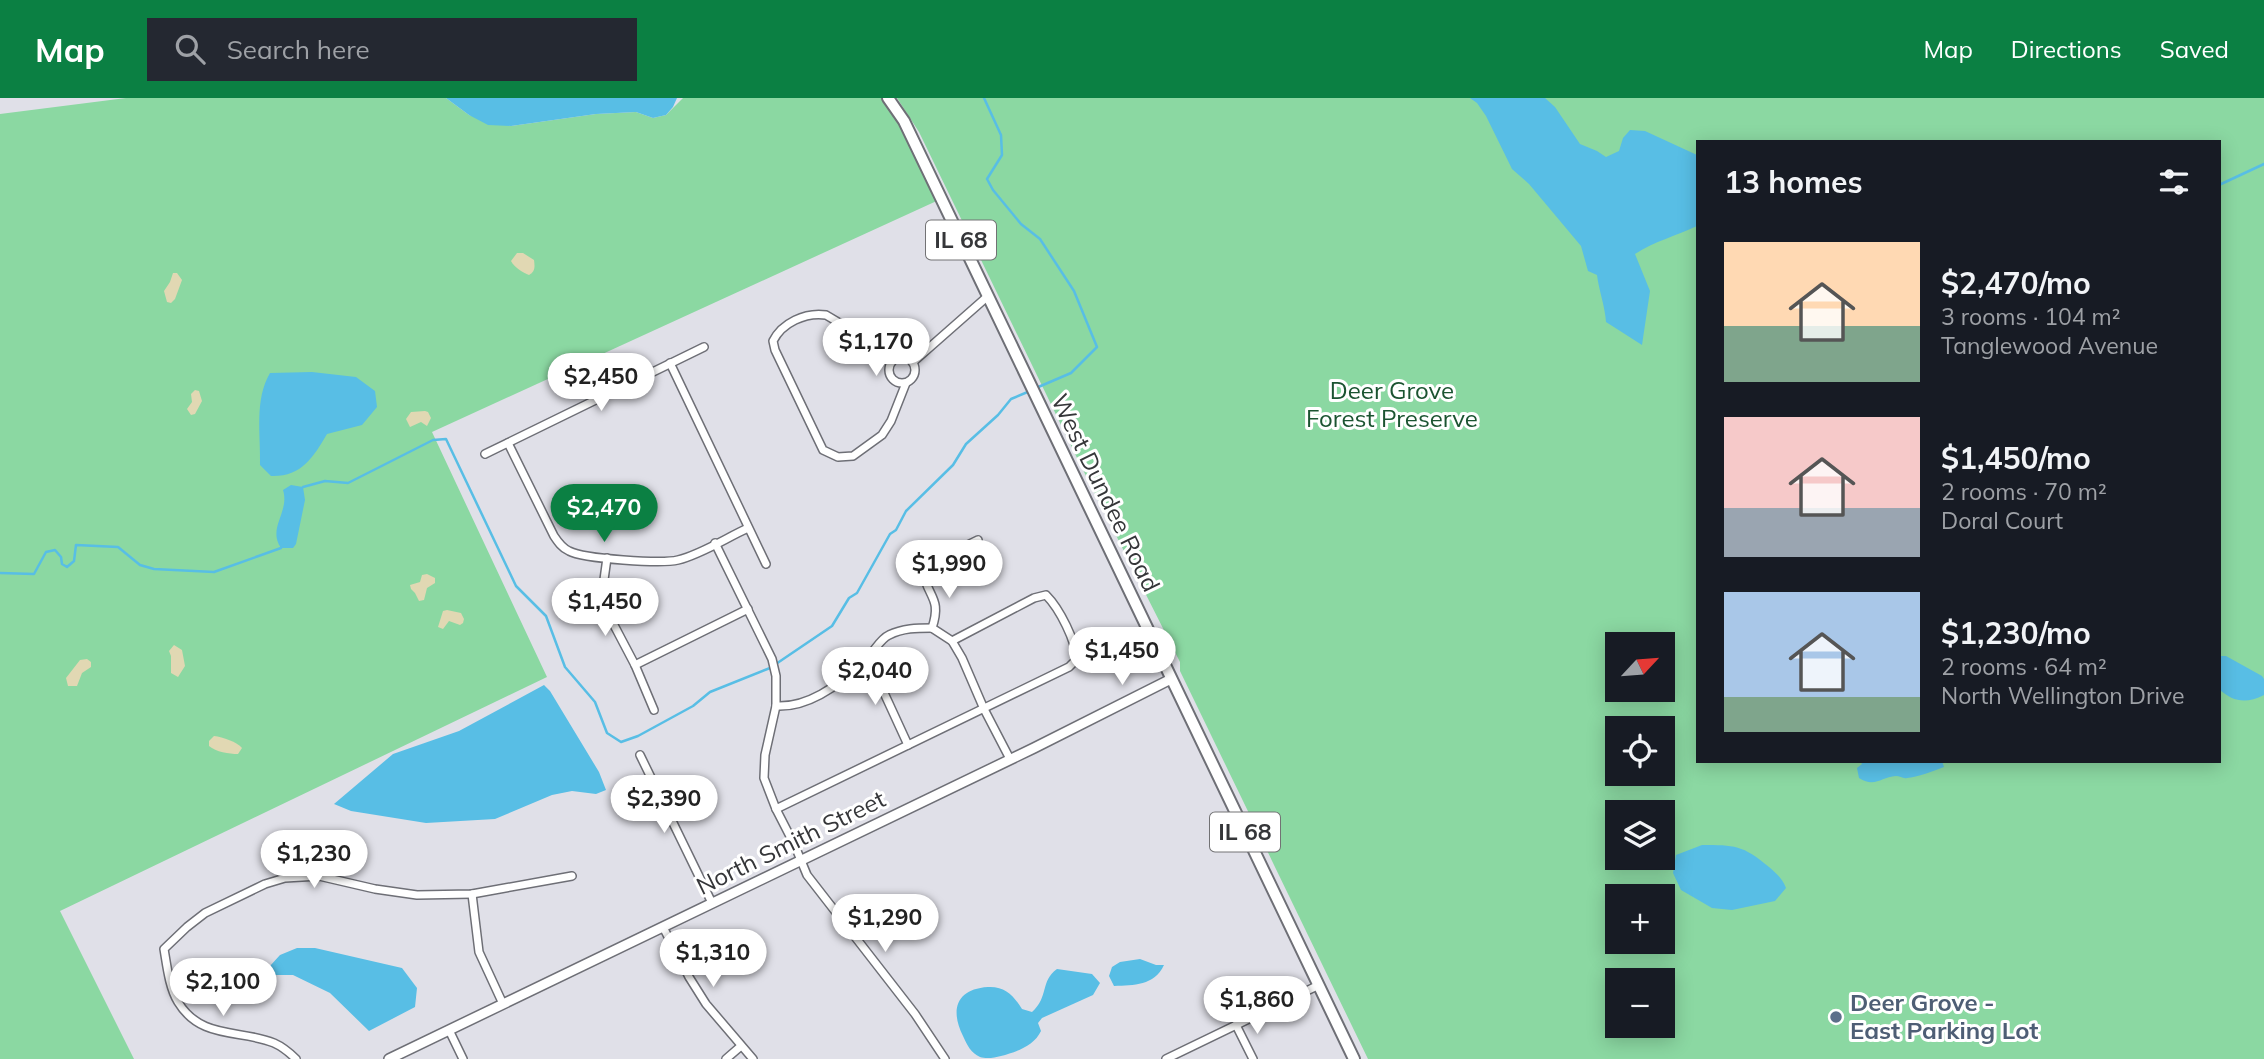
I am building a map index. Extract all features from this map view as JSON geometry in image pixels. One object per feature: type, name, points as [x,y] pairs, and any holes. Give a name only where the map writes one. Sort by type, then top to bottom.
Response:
[{"type":"main road","name":"West Dundee Road","points":[[888,98],[904,121],[1354,1059]]},
{"type":"street","points":[[913,362],[988,296]]},
{"type":"street","points":[[897,358],[825,315],[815,314],[784,325],[773,341],[823,450],[838,457],[853,456],[882,435],[891,421],[906,383],[915,374],[913,362],[905,357],[897,358],[890,364],[890,376],[897,382],[906,383]]},
{"type":"street","points":[[485,454],[704,347]]},
{"type":"street","points":[[670,363],[766,564]]},
{"type":"street","points":[[509,443],[554,536],[561,545],[579,555],[677,560],[748,528]]},
{"type":"street","points":[[932,628],[937,613],[935,600],[923,572],[929,565],[978,540]]},
{"type":"street","points":[[715,543],[772,659],[776,676],[776,706],[765,755],[764,778],[776,809],[807,875],[915,1014],[945,1059]]},
{"type":"street","points":[[607,558],[602,594],[605,608],[635,665],[654,710]]},
{"type":"street","points":[[776,809],[1069,667],[1076,660],[1077,650],[1054,603],[1046,595],[1034,598],[952,641]]},
{"type":"street","points":[[635,665],[748,609]]},
{"type":"street","points":[[776,706],[791,707],[811,699],[837,683],[867,658],[886,636],[909,628],[932,628],[952,641],[962,657],[984,709],[1010,759]]},
{"type":"street","points":[[867,658],[908,745]]},
{"type":"street","name":"North Smith Street","points":[[389,1059],[1171,679]]},
{"type":"street","points":[[640,755],[712,903]]},
{"type":"street","points":[[296,1059],[273,1042],[210,1029],[193,1018],[177,1000],[164,950],[205,913],[265,884],[285,878],[319,876],[375,889],[417,895],[472,894],[572,876]]},
{"type":"street","points":[[472,894],[479,953],[503,1004]]},
{"type":"street","points":[[663,927],[700,995],[753,1059]]},
{"type":"street","points":[[1167,1059],[1319,985]]},
{"type":"street","points":[[1236,1025],[1252,1059]]},
{"type":"street","points":[[449,1030],[463,1059]]},
{"type":"street","points":[[726,1059],[741,1046]]},
{"type":"green space","points":[[126,98],[446,98],[469,115],[511,126],[596,114],[636,112],[653,118],[666,115],[683,98],[887,98],[941,199],[432,432],[547,677],[60,911],[134,1059],[0,1059],[0,114]]},
{"type":"green space","name":"Deer Grove Forest Preserve","points":[[897,98],[2264,98],[2264,1059],[1368,1059],[1180,671],[1180,662],[1079,462],[919,132]]},
{"type":"sand","points":[[517,253],[523,253],[534,260],[534,269],[529,275],[519,270],[511,261]]},
{"type":"sand","points":[[173,273],[177,273],[182,280],[171,303],[167,302],[164,291]]},
{"type":"sand","points":[[195,390],[199,391],[202,401],[195,414],[191,415],[187,409],[192,402],[191,394]]},
{"type":"sand","points":[[425,411],[431,418],[427,426],[421,422],[410,427],[406,419],[411,412]]},
{"type":"sand","points":[[422,575],[435,578],[435,583],[427,588],[424,600],[419,601],[410,585],[420,582]]},
{"type":"sand","points":[[443,611],[461,613],[463,623],[460,625],[449,621],[443,629],[438,627]]},
{"type":"sand","points":[[174,645],[182,650],[185,666],[178,677],[171,673],[169,651]]},
{"type":"sand","points":[[87,659],[91,662],[91,667],[82,673],[77,686],[68,686],[66,678],[80,660]]},
{"type":"sand","points":[[214,736],[230,740],[242,748],[238,754],[215,750],[209,746],[209,741]]},
{"type":"water","points":[[446,98],[677,98],[666,115],[653,118],[636,112],[596,114],[511,126],[488,125]]},
{"type":"water","points":[[1470,98],[1545,98],[1555,107],[1580,144],[1606,157],[1619,151],[1623,138],[1630,130],[1645,131],[1696,155],[1696,226],[1635,254],[1650,291],[1642,345],[1606,322],[1597,275],[1588,271],[1581,246],[1529,184],[1512,169],[1477,103]]},
{"type":"water","points":[[312,372],[356,377],[375,391],[377,407],[362,425],[327,434],[317,451],[298,469],[271,476],[260,465],[259,418],[265,383],[270,373]]},
{"type":"water","points":[[291,485],[303,487],[305,500],[296,544],[293,548],[281,548],[277,541],[277,527],[284,506],[283,490]]},
{"type":"water","points":[[2221,656],[2226,656],[2264,679],[2264,695],[2251,700],[2229,697],[2221,691]]},
{"type":"water","points":[[544,685],[599,772],[606,790],[596,794],[572,791],[552,795],[495,819],[426,823],[351,811],[334,804],[393,754],[459,731]]},
{"type":"water","points":[[1943,763],[1944,767],[1911,777],[1896,776],[1869,782],[1859,778],[1857,768],[1862,764]]},
{"type":"water","points":[[1702,845],[1730,846],[1745,850],[1774,872],[1786,888],[1775,901],[1732,910],[1712,908],[1681,890],[1673,873],[1676,855]]},
{"type":"water","points":[[297,948],[315,948],[402,968],[417,988],[415,1007],[369,1031],[330,993],[293,975],[270,975],[270,966],[280,955]]},
{"type":"water","points":[[1140,959],[1164,965],[1149,981],[1114,986],[1109,976],[1112,967],[1120,962]]},
{"type":"water","points":[[1057,969],[1092,974],[1100,983],[1093,995],[1042,1018],[1038,1023],[1041,1031],[1038,1036],[1024,1048],[990,1058],[980,1057],[972,1051],[957,1018],[959,1002],[963,997],[977,989],[999,988],[1012,996],[1022,1009],[1032,1012],[1041,1001],[1048,979]]},
{"type":"waterway","points":[[984,98],[1001,135],[1002,155],[987,179],[1021,224],[1040,239],[1074,291],[1097,347],[1071,373],[1036,388]]},
{"type":"waterway","points":[[2221,184],[2264,164]]},
{"type":"waterway","points":[[303,487],[325,481],[348,483],[433,440],[446,439],[516,586],[546,616],[565,667],[595,702],[607,733],[621,742],[638,736],[693,706],[710,692],[770,668],[832,626],[849,598],[857,593],[906,511],[953,465],[966,444],[998,415],[1011,399],[1030,391]]},
{"type":"waterway","points":[[0,573],[34,574],[46,552],[55,550],[61,557],[62,564],[67,567],[74,561],[76,545],[118,547],[140,565],[154,569],[214,572],[281,548]]},
{"type":"place","name":"Deer Grove - East Parking Lot","points":[[1836,1017]]}]
